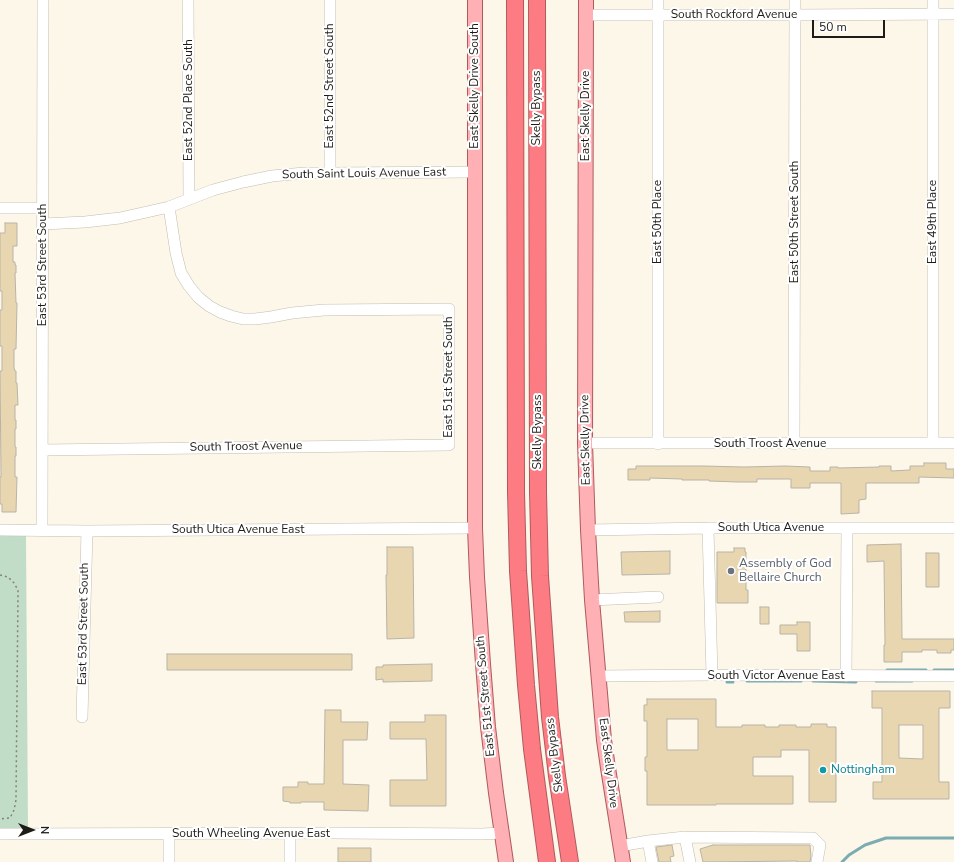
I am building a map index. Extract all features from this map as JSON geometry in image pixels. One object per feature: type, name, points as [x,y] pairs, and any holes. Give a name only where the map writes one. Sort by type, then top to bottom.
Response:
[{"type":"highway","name":"Skelly Bypass","points":[[537,0],[538,492],[540,576],[550,717],[570,862]]},
{"type":"highway","points":[[537,74],[548,0]]},
{"type":"highway","name":"Skelly Bypass","points":[[515,1],[516,492],[518,571],[525,677],[532,749],[548,862]]},
{"type":"main road","name":"East Skelly Drive South","points":[[475,0],[475,172]]},
{"type":"main road","points":[[586,0],[586,15]]},
{"type":"main road","name":"East Skelly Drive","points":[[586,15],[585,443],[588,530],[598,676],[608,768],[623,862]]},
{"type":"main road","points":[[475,172],[475,528]]},
{"type":"main road","name":"East 51st Street South","points":[[475,528],[483,664],[492,763],[506,862]]},
{"type":"street","name":"East 53rd Street South","points":[[42,530],[43,0]]},
{"type":"street","name":"East 52nd Place South","points":[[188,0],[189,199]]},
{"type":"street","name":"East 52nd Street South","points":[[330,0],[330,173]]},
{"type":"street","name":"East 50th Place","points":[[658,0],[658,444]]},
{"type":"street","name":"East 50th Street South","points":[[794,444],[795,0]]},
{"type":"street","name":"East 49th Place","points":[[933,443],[934,0]]},
{"type":"street","name":"South Rockford Avenue","points":[[586,15],[954,14]]},
{"type":"street","name":"South Saint Louis Avenue East","points":[[43,224],[85,222],[120,218],[169,207],[213,190],[272,176],[304,173],[475,172]]},
{"type":"street","name":"East 51st Street South","points":[[169,207],[176,253],[182,273],[189,286],[198,296],[209,306],[220,312],[231,316],[255,319],[324,310],[449,309],[449,445]]},
{"type":"street","points":[[0,208],[43,208]]},
{"type":"street","name":"South Troost Avenue","points":[[585,443],[954,443]]},
{"type":"street","name":"South Troost Avenue","points":[[42,450],[449,445]]},
{"type":"street","name":"South Utica Avenue East","points":[[0,530],[87,531],[475,528]]},
{"type":"street","points":[[708,528],[712,676]]},
{"type":"street","name":"South Utica Avenue","points":[[588,530],[708,528],[954,528]]},
{"type":"street","points":[[846,676],[847,529]]},
{"type":"street","name":"East 53rd Street South","points":[[82,717],[87,531]]},
{"type":"street","points":[[592,600],[658,597]]},
{"type":"street","name":"South Victor Avenue East","points":[[598,676],[954,676]]},
{"type":"street","name":"South Wheeling Avenue East","points":[[0,834],[502,833]]},
{"type":"street","points":[[169,834],[169,862]]},
{"type":"street","points":[[290,834],[290,862]]},
{"type":"street","points":[[620,846],[685,836],[813,838],[820,845],[818,862]]},
{"type":"street","points":[[685,836],[690,862]]},
{"type":"street","points":[[648,841],[652,862]]},
{"type":"path","points":[[0,575],[8,577],[18,590],[16,800],[14,810],[10,818],[0,819]]},
{"type":"green space","points":[[0,536],[26,536],[28,830],[0,830]]},
{"type":"building","points":[[5,223],[17,223],[17,246],[13,246],[13,262],[15,262],[16,265],[15,273],[17,303],[16,349],[14,349],[14,368],[16,371],[18,405],[15,405],[15,477],[17,477],[16,512],[2,512],[2,504],[0,504],[0,371],[2,371],[2,346],[0,346],[0,310],[2,310],[2,291],[0,291],[0,233],[5,233]]},
{"type":"building","points":[[924,463],[946,463],[946,469],[954,469],[954,478],[919,477],[919,483],[866,483],[866,499],[859,500],[859,513],[841,514],[841,483],[810,483],[810,488],[791,488],[791,479],[757,479],[757,482],[650,478],[650,480],[628,480],[628,469],[636,469],[636,466],[785,466],[810,467],[810,471],[830,471],[830,467],[891,466],[891,471],[910,470],[910,466],[924,466]]},
{"type":"building","points":[[901,544],[902,639],[954,639],[954,650],[951,650],[951,653],[937,653],[937,650],[902,652],[902,662],[884,662],[884,561],[867,562],[867,545]]},
{"type":"building","points":[[387,547],[413,547],[414,638],[387,639]]},
{"type":"building","name":"Assembly of God Bellaire Church","points":[[734,548],[745,548],[746,590],[748,590],[748,603],[717,603],[717,552],[734,552]]},
{"type":"building","points":[[670,551],[670,574],[622,575],[621,552]]},
{"type":"building","points":[[926,553],[939,553],[939,587],[926,587]]},
{"type":"building","points":[[760,607],[769,607],[769,624],[760,624]]},
{"type":"building","points":[[660,611],[660,622],[625,622],[624,612]]},
{"type":"building","points":[[797,622],[810,622],[810,651],[797,651],[797,634],[780,634],[780,625],[797,625]]},
{"type":"building","points":[[167,654],[352,654],[352,670],[167,670]]},
{"type":"building","points":[[432,664],[432,681],[383,682],[383,679],[376,680],[376,667],[383,667],[383,665]]},
{"type":"building","points":[[872,691],[950,691],[950,708],[939,708],[939,782],[949,782],[949,799],[873,799],[873,782],[882,782],[882,708],[872,708]],"holes":[[[899,725],[923,725],[923,759],[899,758]]]},
{"type":"building","points":[[647,699],[716,699],[716,727],[765,725],[765,727],[779,727],[779,725],[796,725],[796,727],[811,727],[811,724],[827,724],[827,727],[836,727],[836,802],[809,802],[809,750],[781,750],[781,757],[753,757],[753,776],[793,776],[793,804],[647,805],[647,771],[645,771],[645,757],[647,757],[647,721],[644,721],[644,705],[647,705]],"holes":[[[667,719],[698,719],[698,750],[667,750]]]},
{"type":"building","points":[[325,710],[341,710],[341,722],[368,722],[367,740],[343,740],[343,784],[369,785],[368,811],[324,810],[324,802],[290,803],[283,801],[283,787],[298,787],[298,782],[308,782],[308,784],[324,784]]},
{"type":"building","points":[[425,715],[446,715],[446,806],[390,806],[390,780],[427,780],[426,739],[390,739],[390,722],[425,722]]},
{"type":"building","points":[[672,845],[674,856],[670,857],[671,862],[659,862],[656,847]]},
{"type":"building","points":[[713,845],[810,845],[811,856],[810,862],[703,862],[700,849]]},
{"type":"building","points":[[338,848],[371,848],[371,862],[338,862]]},
{"type":"waterway","points":[[887,670],[926,670]]},
{"type":"waterway","points":[[934,670],[954,670]]},
{"type":"waterway","points":[[747,681],[801,681]]},
{"type":"waterway","points":[[813,681],[856,682]]},
{"type":"waterway","points":[[876,681],[912,681]]},
{"type":"waterway","points":[[727,682],[733,682]]},
{"type":"waterway","points":[[842,862],[849,855],[865,845],[886,838],[954,838]]},
{"type":"place","name":"Assembly of God Bellaire Church","points":[[731,571]]},
{"type":"place","name":"Nottingham","points":[[823,770]]}]
